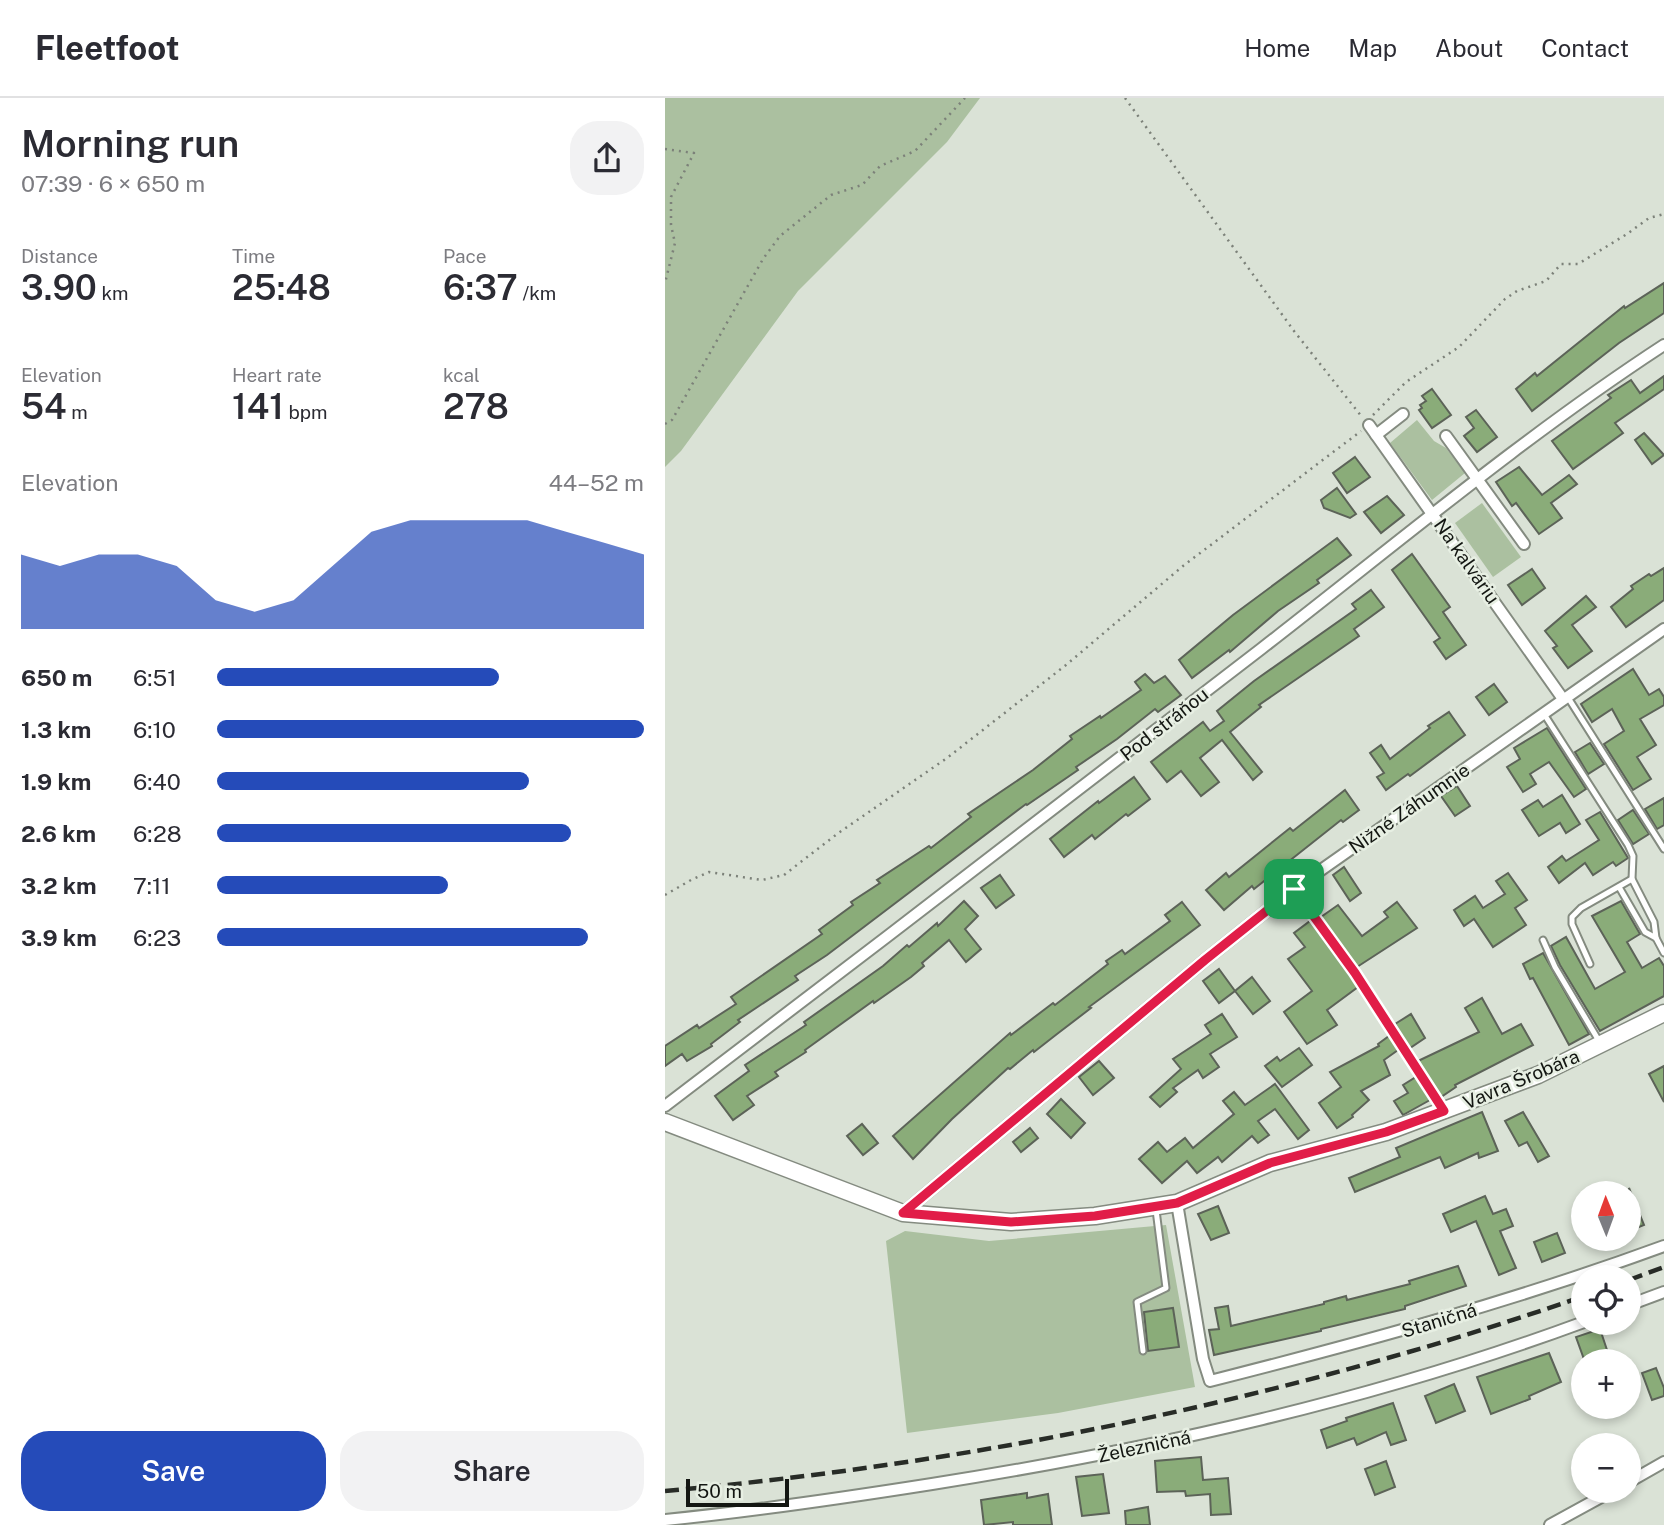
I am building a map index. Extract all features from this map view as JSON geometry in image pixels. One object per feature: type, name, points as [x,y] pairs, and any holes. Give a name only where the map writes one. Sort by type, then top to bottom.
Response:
[{"type":"street","name":"Pod stráňou","points":[[665,1106],[1434,515],[1477,477],[1599,388],[1664,345]]},
{"type":"street","points":[[1376,435],[1403,414]]},
{"type":"street","name":"Na kalváriu","points":[[1369,425],[1565,697]]},
{"type":"street","points":[[1446,436],[1524,544]]},
{"type":"street","name":"Nižné Záhumnie","points":[[903,1213],[1205,960],[1294,889],[1664,629]]},
{"type":"street","name":"Vavra Šrobára","points":[[665,1122],[903,1213],[1011,1222],[1095,1216],[1177,1203],[1270,1163],[1386,1132],[1538,1075],[1664,1013]]},
{"type":"street","name":"Staničná","points":[[1177,1203],[1203,1359],[1210,1381],[1389,1335],[1585,1275],[1664,1246]]},
{"type":"street","points":[[1641,1301],[1664,1292]]},
{"type":"street","name":"Železničná","points":[[665,1520],[787,1507],[1038,1467],[1228,1428],[1388,1387],[1571,1326]]},
{"type":"street","points":[[1641,1475],[1664,1462]]},
{"type":"street","points":[[1550,1525],[1590,1503]]},
{"type":"street","name":"Železničná","points":[[665,1512],[692,1517]]},
{"type":"lane","points":[[1565,697],[1664,849]]},
{"type":"lane","points":[[1544,714],[1628,845],[1633,856],[1632,879],[1654,922],[1656,938],[1664,953]]},
{"type":"lane","points":[[1590,964],[1572,924],[1572,917],[1581,908],[1632,879]]},
{"type":"lane","points":[[1619,887],[1645,932],[1656,938]]},
{"type":"lane","points":[[1294,889],[1355,973],[1444,1111]]},
{"type":"lane","points":[[1543,940],[1555,967],[1601,1044]]},
{"type":"lane","points":[[1143,1350],[1137,1302],[1166,1288],[1155,1207]]},
{"type":"path","points":[[665,424],[672,420],[762,259],[780,236],[831,195],[862,185],[880,166],[915,152],[965,98]]},
{"type":"path","points":[[1125,98],[1294,331],[1369,425]]},
{"type":"path","points":[[665,149],[694,153],[671,197],[671,225],[675,243],[665,283]]},
{"type":"path","points":[[665,895],[709,872],[762,880],[784,875],[837,834],[947,758],[1066,665],[1216,540],[1369,425],[1374,413],[1406,382],[1459,347],[1488,315],[1517,291],[1546,281],[1561,264],[1578,264],[1649,218],[1664,214]]},
{"type":"green space","points":[[665,98],[980,98],[947,142],[798,291],[681,451],[665,467]]},
{"type":"green space","points":[[1417,420],[1434,441],[1446,448],[1465,473],[1432,500],[1390,443]]},
{"type":"green space","points":[[1482,503],[1521,557],[1493,577],[1455,523]]},
{"type":"green space","points":[[1166,1225],[1195,1387],[1058,1413],[907,1433],[886,1241],[905,1231],[989,1241]]},
{"type":"building","points":[[1664,283],[1664,313],[1619,343],[1532,411],[1516,389],[1535,373],[1537,376],[1624,306],[1625,308]]},
{"type":"building","points":[[1664,376],[1664,389],[1615,423],[1623,433],[1573,469],[1552,441],[1611,398],[1608,395],[1631,380],[1640,393]]},
{"type":"building","points":[[1432,389],[1451,415],[1432,428],[1419,410],[1422,408],[1420,405],[1426,401],[1422,396]]},
{"type":"building","points":[[1476,410],[1497,437],[1477,452],[1464,436],[1474,428],[1466,417]]},
{"type":"building","points":[[1644,433],[1664,455],[1652,464],[1635,440]]},
{"type":"building","points":[[1355,457],[1370,477],[1347,493],[1333,473]]},
{"type":"building","points":[[1519,467],[1542,495],[1569,475],[1577,484],[1551,503],[1562,518],[1539,534],[1516,503],[1512,506],[1496,482]]},
{"type":"building","points":[[1337,488],[1356,514],[1350,518],[1324,508],[1321,500]]},
{"type":"building","points":[[1387,496],[1404,515],[1381,533],[1364,512]]},
{"type":"building","points":[[1337,538],[1351,555],[1230,652],[1229,650],[1192,678],[1179,660],[1233,615]]},
{"type":"building","points":[[1412,554],[1450,607],[1443,612],[1466,645],[1446,659],[1434,642],[1440,638],[1392,570]]},
{"type":"building","points":[[1664,568],[1664,600],[1626,627],[1611,607],[1633,589],[1631,586]]},
{"type":"building","points":[[1532,569],[1545,588],[1522,605],[1508,585]]},
{"type":"building","points":[[1371,590],[1384,607],[1354,629],[1359,636],[1259,705],[1261,707],[1230,732],[1262,772],[1253,780],[1222,740],[1200,758],[1219,782],[1201,796],[1181,771],[1167,782],[1151,762],[1203,722],[1210,731],[1224,721],[1217,711],[1254,681],[1356,609],[1352,604]]},
{"type":"building","points":[[1586,596],[1596,607],[1572,625],[1592,651],[1568,668],[1553,648],[1557,646],[1545,631]]},
{"type":"building","points":[[1633,669],[1649,695],[1659,689],[1664,697],[1664,705],[1640,719],[1656,745],[1637,757],[1651,779],[1633,790],[1604,744],[1624,731],[1612,709],[1592,722],[1581,704]]},
{"type":"building","points":[[1145,674],[1154,683],[1165,676],[1181,695],[1158,712],[1155,709],[1076,767],[1078,770],[1026,804],[827,955],[795,976],[798,980],[738,1020],[740,1022],[711,1044],[712,1046],[687,1061],[682,1054],[665,1066],[665,1046],[736,1004],[731,997],[822,934],[819,930],[853,905],[851,902],[880,883],[877,880],[929,846],[931,848],[971,817],[968,814],[1033,770],[1072,739],[1070,736],[1141,690],[1135,682]]},
{"type":"building","points":[[1494,684],[1507,702],[1489,715],[1476,697]]},
{"type":"building","points":[[1449,712],[1465,735],[1410,776],[1408,774],[1386,790],[1377,777],[1384,773],[1370,753],[1381,745],[1390,759],[1430,728],[1428,726]]},
{"type":"building","points":[[1547,728],[1586,789],[1574,797],[1549,762],[1530,774],[1536,784],[1523,792],[1507,767],[1520,759],[1514,748]]},
{"type":"building","points":[[1590,743],[1604,764],[1588,774],[1575,752]]},
{"type":"building","points":[[1134,777],[1150,799],[1095,839],[1092,835],[1064,857],[1050,839]]},
{"type":"building","points":[[1457,786],[1470,806],[1455,816],[1441,796]]},
{"type":"building","points":[[1345,790],[1359,810],[1343,822],[1341,820],[1254,889],[1252,886],[1224,910],[1206,890],[1226,873],[1229,877],[1290,828],[1293,831]]},
{"type":"building","points":[[1562,795],[1580,824],[1566,833],[1560,823],[1539,836],[1522,810],[1538,800],[1543,807]]},
{"type":"building","points":[[1664,798],[1664,825],[1657,829],[1645,809]]},
{"type":"building","points":[[1633,810],[1649,834],[1633,844],[1618,820]]},
{"type":"building","points":[[1600,812],[1628,858],[1616,866],[1613,862],[1593,875],[1585,863],[1559,883],[1548,867],[1562,856],[1566,861],[1599,840],[1586,820]]},
{"type":"building","points":[[1344,867],[1361,893],[1350,901],[1333,875]]},
{"type":"building","points":[[1508,873],[1527,900],[1515,908],[1526,925],[1493,947],[1474,919],[1464,926],[1454,910],[1475,896],[1483,908],[1505,894],[1496,881]]},
{"type":"building","points":[[1000,875],[1014,895],[996,908],[981,888]]},
{"type":"building","points":[[964,901],[978,916],[965,929],[981,949],[966,962],[949,940],[922,963],[924,966],[911,977],[775,1072],[778,1076],[747,1096],[754,1105],[733,1120],[715,1096],[749,1071],[745,1065],[806,1025],[804,1022],[883,966],[907,945],[909,947],[937,923],[938,926]]},
{"type":"building","points":[[1621,901],[1640,934],[1627,942],[1642,968],[1659,958],[1664,966],[1664,996],[1600,1031],[1551,946],[1566,937],[1595,989],[1625,972],[1592,916]]},
{"type":"building","points":[[1182,902],[1200,925],[1089,1007],[1091,1008],[1034,1052],[1033,1050],[1008,1068],[913,1159],[893,1136],[1010,1033],[1011,1035],[1053,1003],[1055,1005],[1108,964],[1106,961],[1122,950],[1125,954],[1170,921],[1165,915]]},
{"type":"building","points":[[1397,902],[1417,928],[1357,967],[1321,917],[1338,905],[1362,936],[1388,917],[1384,912]]},
{"type":"building","points":[[1310,921],[1358,987],[1327,1010],[1337,1025],[1307,1044],[1284,1012],[1312,991],[1288,959],[1305,947],[1294,933]]},
{"type":"building","points":[[1543,953],[1589,1034],[1569,1045],[1523,964]]},
{"type":"building","points":[[1219,969],[1235,991],[1219,1003],[1203,981]]},
{"type":"building","points":[[1252,977],[1270,1001],[1253,1014],[1235,991]]},
{"type":"building","points":[[1482,998],[1502,1034],[1521,1024],[1533,1045],[1455,1085],[1456,1087],[1441,1097],[1418,1061],[1479,1032],[1465,1008]]},
{"type":"building","points":[[1222,1014],[1237,1037],[1210,1054],[1219,1067],[1203,1078],[1198,1070],[1173,1088],[1177,1092],[1160,1107],[1150,1097],[1181,1069],[1173,1059],[1211,1034],[1205,1025]]},
{"type":"building","points":[[1411,1014],[1425,1038],[1410,1048],[1395,1024]]},
{"type":"building","points":[[1389,1036],[1398,1050],[1384,1060],[1390,1075],[1361,1091],[1369,1100],[1353,1117],[1337,1128],[1319,1103],[1341,1087],[1330,1072],[1379,1046],[1378,1044]]},
{"type":"building","points":[[1299,1048],[1312,1065],[1282,1087],[1265,1066],[1277,1057],[1280,1061]]},
{"type":"building","points":[[1099,1061],[1114,1078],[1093,1095],[1079,1077]]},
{"type":"building","points":[[1664,1066],[1664,1102],[1649,1074]]},
{"type":"building","points":[[1416,1077],[1430,1100],[1403,1115],[1394,1101],[1408,1093],[1403,1085]]},
{"type":"building","points":[[1275,1084],[1309,1130],[1298,1139],[1275,1109],[1258,1121],[1269,1135],[1258,1143],[1252,1136],[1222,1162],[1218,1157],[1197,1173],[1187,1161],[1162,1183],[1139,1159],[1158,1142],[1167,1152],[1185,1138],[1193,1148],[1234,1114],[1223,1101],[1234,1092],[1245,1105]]},
{"type":"building","points":[[1061,1099],[1085,1123],[1071,1138],[1047,1114]]},
{"type":"building","points":[[1482,1112],[1498,1151],[1479,1158],[1478,1153],[1445,1168],[1440,1157],[1355,1192],[1349,1178],[1400,1157],[1396,1148]]},
{"type":"building","points":[[1523,1112],[1549,1156],[1538,1162],[1527,1142],[1519,1146],[1505,1121]]},
{"type":"building","points":[[862,1124],[878,1143],[863,1155],[847,1136]]},
{"type":"building","points":[[1030,1128],[1038,1138],[1021,1152],[1013,1142]]},
{"type":"building","points":[[1485,1196],[1493,1214],[1506,1209],[1513,1226],[1500,1231],[1516,1268],[1499,1275],[1476,1221],[1451,1232],[1443,1214]]},
{"type":"building","points":[[1218,1206],[1229,1233],[1211,1240],[1198,1214]]},
{"type":"building","points":[[1557,1233],[1565,1253],[1542,1262],[1534,1242]]},
{"type":"building","points":[[1458,1266],[1466,1286],[1405,1306],[1405,1309],[1214,1355],[1209,1330],[1219,1329],[1215,1308],[1228,1306],[1231,1326],[1324,1304],[1346,1296],[1347,1300],[1410,1284],[1409,1281]]},
{"type":"building","points":[[1173,1308],[1179,1347],[1148,1351],[1144,1312]]},
{"type":"building","points":[[1602,1335],[1607,1349],[1580,1349],[1576,1337]]},
{"type":"building","points":[[1549,1353],[1561,1382],[1529,1396],[1530,1399],[1491,1414],[1477,1377]]},
{"type":"building","points":[[1656,1368],[1664,1388],[1664,1396],[1652,1400],[1642,1373]]},
{"type":"building","points":[[1454,1384],[1465,1411],[1436,1423],[1425,1396]]},
{"type":"building","points":[[1393,1403],[1406,1440],[1391,1445],[1386,1432],[1357,1445],[1354,1438],[1327,1448],[1321,1430],[1347,1421],[1346,1418]]},
{"type":"building","points":[[1201,1457],[1203,1480],[1228,1478],[1231,1514],[1211,1515],[1210,1494],[1186,1496],[1185,1491],[1157,1492],[1155,1461]]},
{"type":"building","points":[[1386,1461],[1395,1487],[1375,1495],[1365,1469]]},
{"type":"building","points":[[1103,1474],[1109,1513],[1082,1516],[1076,1477]]},
{"type":"building","points":[[1027,1493],[1027,1498],[1048,1494],[1052,1525],[1013,1525],[1013,1522],[984,1525],[981,1500]]},
{"type":"building","points":[[1148,1507],[1150,1525],[1126,1525],[1125,1511]]},
{"type":"railway","points":[[1641,1276],[1664,1267]]},
{"type":"railway","points":[[665,1491],[899,1463],[1131,1422],[1359,1366],[1571,1300]]},
{"type":"route","points":[[1294,889],[1355,973],[1444,1111],[1386,1132],[1270,1163],[1177,1203],[1095,1216],[1011,1222],[903,1213],[1205,960],[1294,889]]}]
